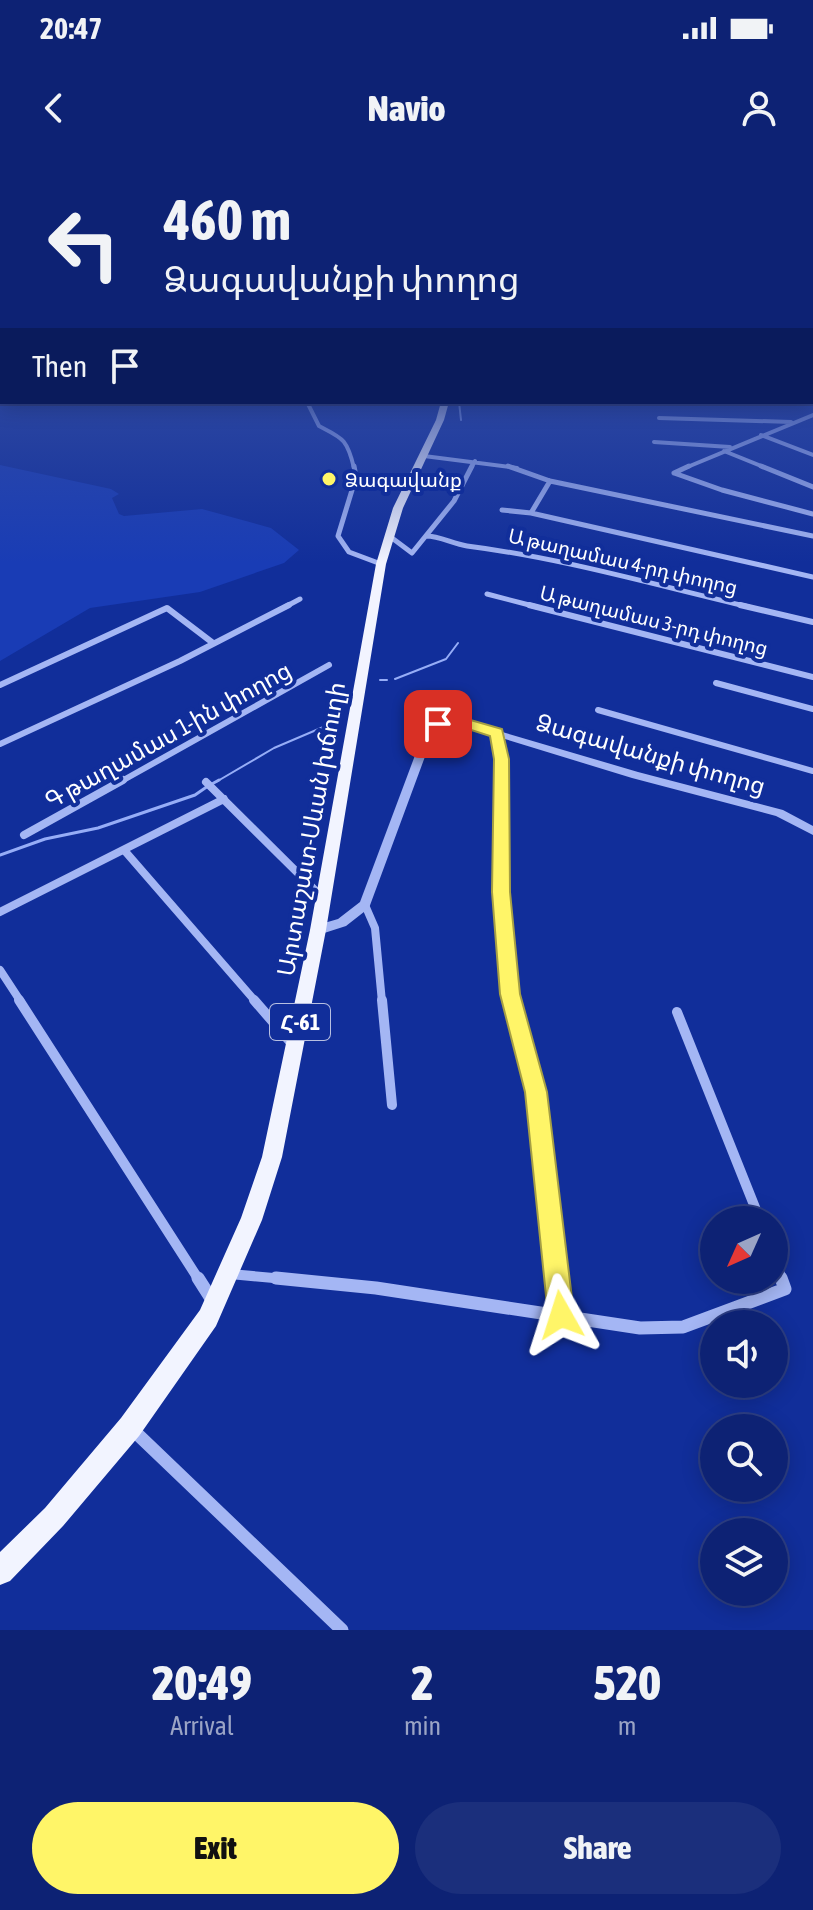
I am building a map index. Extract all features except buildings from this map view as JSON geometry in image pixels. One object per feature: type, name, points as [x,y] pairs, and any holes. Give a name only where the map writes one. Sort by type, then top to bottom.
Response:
[{"type":"main road","name":"Արտաշատ-Սևան խճուղի","points":[[0,1571],[54,1517],[130,1427],[208,1318],[251,1220],[272,1157],[295,1047],[381,564],[398,508],[436,426]]},
{"type":"street","points":[[317,426],[324,430],[334,430],[347,444],[356,477],[338,536],[340,545],[347,552],[381,564]]},
{"type":"street","points":[[786,426],[674,473],[722,490],[813,514]]},
{"type":"street","points":[[761,435],[813,455]]},
{"type":"street","points":[[654,442],[730,447]]},
{"type":"street","points":[[724,451],[813,487]]},
{"type":"street","points":[[424,456],[531,471],[550,481],[813,536]]},
{"type":"street","points":[[388,535],[412,553],[454,501],[475,461]]},
{"type":"street","points":[[531,513],[550,481]]},
{"type":"street","points":[[502,510],[531,513],[813,577]]},
{"type":"street","name":"Ա թաղամաս 4-րդ փողոց","points":[[426,536],[435,536],[447,543],[517,552],[813,622]]},
{"type":"street","name":"Ա թաղամաս 3-րդ փողոց","points":[[487,594],[813,677]]},
{"type":"street","points":[[0,744],[300,599]]},
{"type":"street","points":[[0,685],[167,608],[213,643]]},
{"type":"street","name":"Գ թաղամաս 1-ին փողոց","points":[[24,835],[329,665]]},
{"type":"street","points":[[716,683],[813,709]]},
{"type":"street","points":[[598,710],[813,771]]},
{"type":"street","name":"Ձագավանքի փողոց","points":[[365,905],[433,726],[443,722],[460,722],[636,775],[779,813],[813,831]]},
{"type":"street","points":[[497,733],[501,759],[501,892],[510,994],[536,1092],[561,1315]]},
{"type":"street","points":[[206,782],[323,898]]},
{"type":"street","points":[[0,912],[224,799]]},
{"type":"street","points":[[124,850],[295,1047]]},
{"type":"street","points":[[318,930],[342,923],[365,905],[375,928],[392,1105]]},
{"type":"street","points":[[0,970],[214,1304]]},
{"type":"street","points":[[677,1012],[754,1206]]},
{"type":"street","points":[[227,1274],[376,1288],[640,1328],[683,1327],[772,1294]]},
{"type":"street","points":[[130,1427],[342,1630]]},
{"type":"shaded area","points":[[0,465],[111,489],[119,494],[112,498],[119,514],[124,516],[202,509],[271,528],[299,550],[284,563],[200,592],[90,608],[0,661]]},
{"type":"waterway","points":[[395,679],[446,659],[458,643]]},
{"type":"waterway","points":[[380,680],[387,680]]},
{"type":"waterway","points":[[216,782],[274,748],[328,725],[332,696],[343,684]]},
{"type":"waterway","points":[[210,785],[219,780]]},
{"type":"waterway","points":[[0,855],[45,839],[98,828],[195,795],[208,786]]},
{"type":"place","name":"Ձագավանք","points":[[329,479]]},
{"type":"route","points":[[438,724],[460,722],[497,733],[501,759],[501,892],[510,994],[536,1092],[561,1315]]}]
